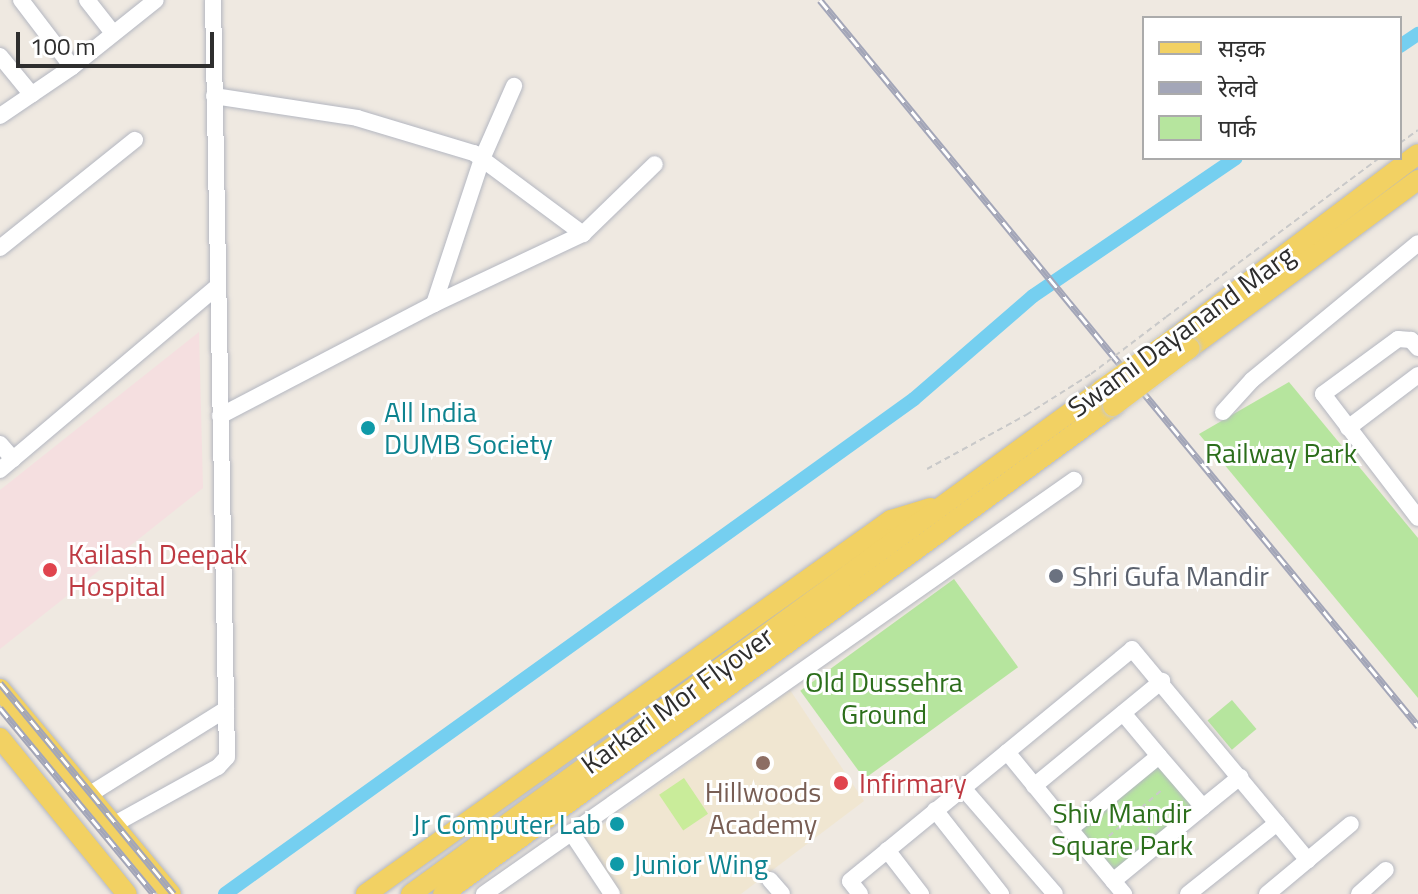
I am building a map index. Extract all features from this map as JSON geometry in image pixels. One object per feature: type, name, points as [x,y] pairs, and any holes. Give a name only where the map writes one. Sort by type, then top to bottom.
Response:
[{"type":"main road","name":"Swami Dayanand Marg","points":[[1183,343],[1418,154]]},
{"type":"main road","name":"Swami Dayanand Marg","points":[[942,505],[1102,390],[1183,343],[1418,180]]},
{"type":"main road","name":"Swami Dayanand Marg","points":[[948,526],[1102,390]]},
{"type":"main road","name":"Karkari Mor Flyover","points":[[443,894],[923,532],[942,505]]},
{"type":"main road","points":[[366,894],[891,520],[942,505]]},
{"type":"main road","name":"Karkari Mor Flyover","points":[[411,894],[923,532],[948,526]]},
{"type":"main road","points":[[465,894],[861,603],[933,548],[948,526]]},
{"type":"main road","points":[[0,689],[115,831],[171,894]]},
{"type":"main road","points":[[0,738],[127,894]]},
{"type":"street","points":[[21,0],[72,67]]},
{"type":"street","points":[[87,0],[113,33]]},
{"type":"street","points":[[0,116],[72,67],[156,0]]},
{"type":"street","points":[[115,831],[222,764],[227,757],[213,0]]},
{"type":"street","points":[[0,56],[32,95]]},
{"type":"street","points":[[434,304],[482,159],[514,86]]},
{"type":"street","points":[[214,96],[357,118],[417,133],[482,159],[583,234]]},
{"type":"street","points":[[0,248],[135,140]]},
{"type":"street","points":[[220,416],[434,304],[583,234],[655,164]]},
{"type":"street","points":[[1223,412],[1252,380],[1418,243]]},
{"type":"street","points":[[0,444],[6,465],[218,286]]},
{"type":"street","points":[[1417,513],[1348,428],[1324,396],[1324,390],[1398,339],[1411,340],[1418,348]]},
{"type":"street","points":[[1348,428],[1418,375]]},
{"type":"street","points":[[495,891],[571,832],[1074,480]]},
{"type":"street","points":[[1124,635],[1308,860]]},
{"type":"street","points":[[860,894],[850,881],[1127,651],[1137,651]]},
{"type":"street","points":[[1034,786],[1162,681]]},
{"type":"street","points":[[87,796],[226,709]]},
{"type":"street","points":[[1123,713],[1203,807]]},
{"type":"street","points":[[1007,752],[1118,888],[1203,807],[1240,777]]},
{"type":"street","points":[[1070,829],[1159,756]]},
{"type":"street","points":[[963,788],[1055,894]]},
{"type":"street","points":[[935,810],[1001,894]]},
{"type":"street","points":[[1188,894],[1277,823]]},
{"type":"street","points":[[1267,894],[1351,824]]},
{"type":"street","points":[[571,832],[608,892]]},
{"type":"street","points":[[887,850],[921,894]]},
{"type":"street","points":[[1359,894],[1386,870]]},
{"type":"street","points":[[770,880],[782,894]]},
{"type":"path","points":[[927,469],[1102,390],[1166,317],[1376,160]]},
{"type":"path","points":[[1096,848],[1130,818],[1132,808],[1141,808],[1171,782]]},
{"type":"path","points":[[1140,819],[1141,808]]},
{"type":"path","points":[[1130,818],[1140,819],[1154,835]]},
{"type":"shaded area","name":"Kailash Deepak Hospital","points":[[199,332],[203,488],[0,649],[0,490]]},
{"type":"shaded area","name":"Hillwoods Academy","points":[[790,690],[864,801],[741,894],[616,894],[579,842]]},
{"type":"green space","name":"Railway Park","points":[[1289,382],[1418,538],[1418,698],[1199,434]]},
{"type":"green space","name":"Old Dussehra Ground","points":[[954,579],[1018,667],[864,779],[800,691]]},
{"type":"green space","points":[[1232,700],[1256,729],[1232,750],[1207,721]]},
{"type":"green space","name":"Shiv Mandir Square Park","points":[[1160,762],[1197,805],[1116,876],[1078,833]]},
{"type":"green space","points":[[684,778],[708,814],[683,830],[659,795]]},
{"type":"waterway","points":[[1402,45],[1418,34]]},
{"type":"waterway","points":[[225,894],[914,399],[1033,296],[1233,160]]},
{"type":"railway","points":[[820,0],[1418,726]]},
{"type":"railway","points":[[0,683],[174,894]]},
{"type":"railway","points":[[0,708],[154,894]]},
{"type":"place","name":"All India DUMB Society","points":[[368,428]]},
{"type":"place","name":"Kailash Deepak Hospital","points":[[50,570]]},
{"type":"place","name":"Shri Gufa Mandir","points":[[1056,576]]},
{"type":"place","name":"Hillwoods Academy","points":[[763,763]]},
{"type":"place","name":"Infirmary","points":[[841,783]]},
{"type":"place","name":"Jr Computer Lab","points":[[617,824]]},
{"type":"place","name":"Junior Wing","points":[[617,864]]}]
